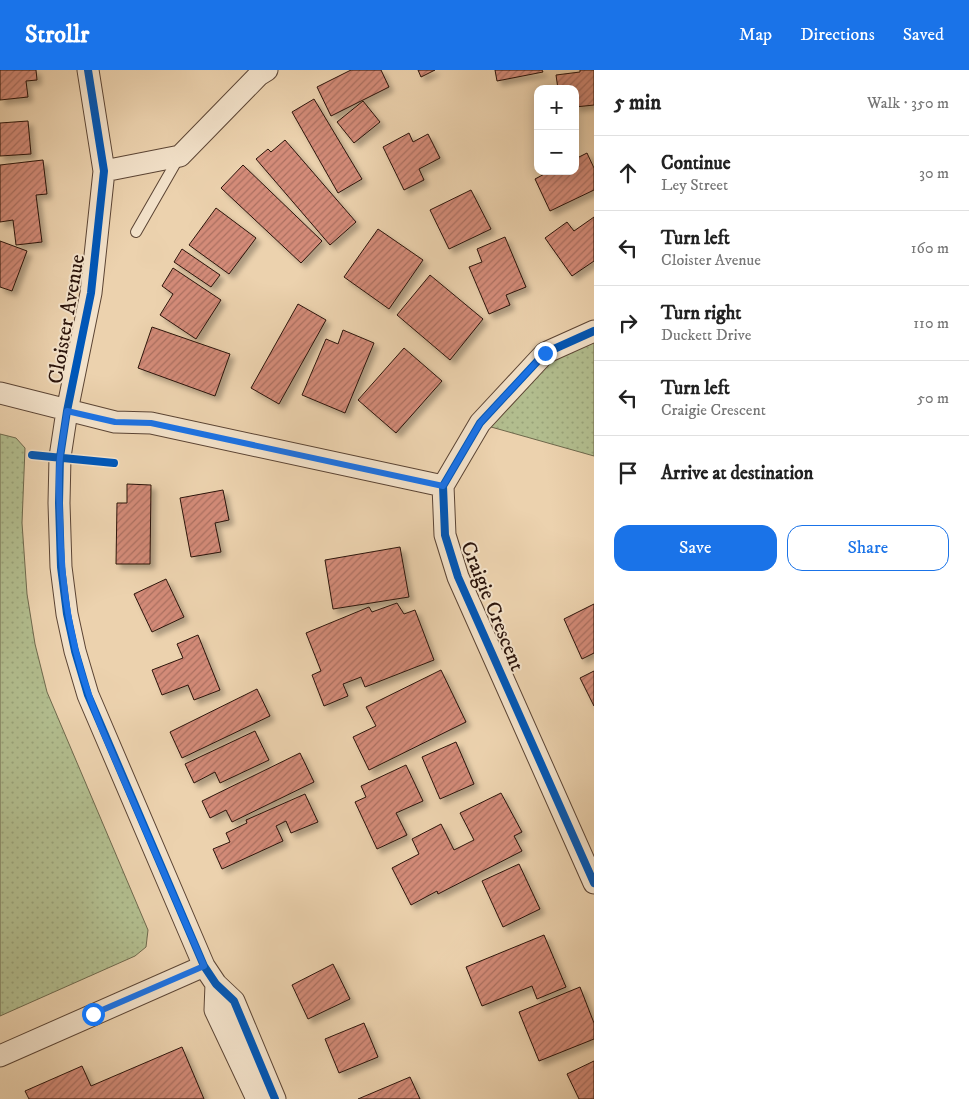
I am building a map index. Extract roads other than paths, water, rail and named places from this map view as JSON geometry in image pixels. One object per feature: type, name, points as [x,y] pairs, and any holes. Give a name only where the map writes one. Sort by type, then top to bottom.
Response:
[{"type":"street","name":"Cloister Avenue","points":[[88,70],[104,171],[91,293],[67,411],[60,457],[61,567],[67,614],[74,651],[88,695],[101,727],[204,966],[216,984],[234,1001],[275,1099]]},
{"type":"street","points":[[104,171],[180,156],[266,70]]},
{"type":"street","points":[[0,393],[115,422],[151,423],[443,486],[480,423],[545,353],[594,331]]},
{"type":"street","name":"Craigie Crescent","points":[[443,486],[445,535],[458,577],[594,883]]},
{"type":"street","points":[[0,1056],[204,966]]},
{"type":"street","points":[[216,984],[216,1010],[257,1099]]},
{"type":"lane","points":[[136,232],[180,156]]}]
